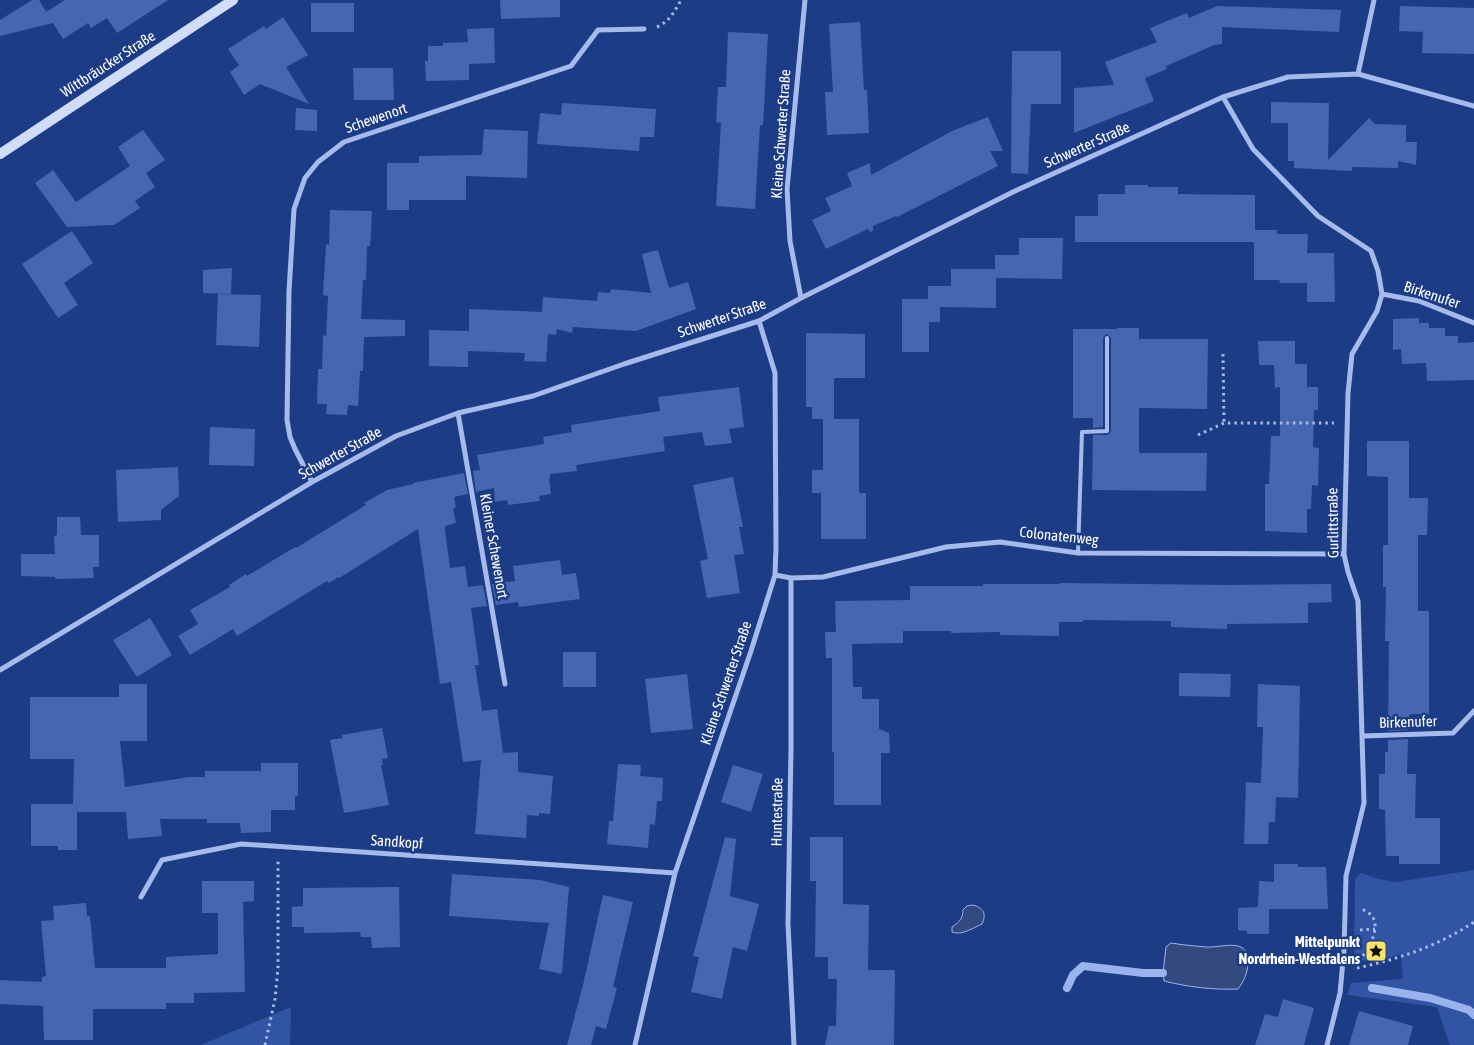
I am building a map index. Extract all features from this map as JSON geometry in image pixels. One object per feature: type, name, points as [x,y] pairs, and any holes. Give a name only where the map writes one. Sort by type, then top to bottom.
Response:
[{"type":"main road","name":"Wittbräucker Straße","points":[[0,154],[233,0]]},
{"type":"street","name":"Kleine Schwerter Straße","points":[[801,298],[790,241],[788,189],[805,0]]},
{"type":"street","points":[[1358,74],[1374,0]]},
{"type":"street","name":"Schewenort","points":[[312,482],[295,450],[287,420],[289,291],[294,209],[305,178],[318,162],[344,142],[571,66],[598,30],[644,29]]},
{"type":"street","name":"Schwerter Straße","points":[[0,670],[312,482],[396,436],[458,413],[533,396],[624,364],[759,321],[1015,191],[1223,97],[1288,77],[1358,74],[1474,106]]},
{"type":"street","points":[[1223,97],[1253,149],[1318,216],[1371,251],[1378,271],[1382,294]]},
{"type":"street","name":"Birkenufer","points":[[1382,294],[1419,301],[1474,322]]},
{"type":"street","name":"Gurlittstraße","points":[[1327,1045],[1340,993],[1346,876],[1364,803],[1358,601],[1344,554],[1348,393],[1352,354],[1377,311],[1382,294]]},
{"type":"street","name":"Kleine Schwerter Straße","points":[[635,1045],[674,873],[751,651],[775,575],[775,373],[759,321]]},
{"type":"street","name":"Kleiner Schewenort","points":[[458,413],[505,684]]},
{"type":"street","name":"Colonatenweg","points":[[775,575],[791,578],[823,577],[946,547],[1000,542],[1078,554],[1344,554]]},
{"type":"street","name":"Huntestraße","points":[[791,578],[788,924],[794,1045]]},
{"type":"street","name":"Birkenufer","points":[[1363,736],[1453,733],[1474,711]]},
{"type":"street","name":"Sandkopf","points":[[141,897],[162,860],[241,844],[674,873]]},
{"type":"lane","points":[[1078,554],[1082,432],[1107,431],[1107,338]]},
{"type":"path","points":[[644,29],[660,26],[673,15],[681,0]]},
{"type":"path","points":[[1223,354],[1224,423]]},
{"type":"path","points":[[1198,436],[1224,423],[1347,422]]},
{"type":"path","points":[[264,1045],[275,999],[278,968],[278,846]]},
{"type":"path","points":[[1345,908],[1358,908],[1365,911],[1373,917],[1376,930],[1370,946],[1355,968],[1408,955],[1457,933],[1474,922]]},
{"type":"shaded area","points":[[1474,870],[1474,1045],[1450,1045],[1437,1007],[1347,995],[1351,983],[1403,979],[1401,954],[1379,960],[1354,961],[1355,879],[1361,873],[1378,879],[1396,882]]},
{"type":"shaded area","points":[[973,905],[983,911],[982,924],[963,932],[952,932],[952,927],[960,920],[963,910],[967,906]]},
{"type":"shaded area","points":[[1171,943],[1206,947],[1234,945],[1240,947],[1245,950],[1247,955],[1248,968],[1244,980],[1238,989],[1201,988],[1164,981],[1166,947]]},
{"type":"shaded area","points":[[291,1007],[290,1045],[201,1045]]},
{"type":"building","points":[[32,0],[39,0],[53,23],[0,36],[0,20]]},
{"type":"building","points":[[65,0],[168,0],[117,33],[107,18],[91,28],[88,23],[63,39],[46,12]]},
{"type":"building","points":[[500,0],[560,0],[560,17],[501,19]]},
{"type":"building","points":[[311,3],[354,3],[354,32],[311,32]]},
{"type":"building","points":[[1217,6],[1341,10],[1339,32],[1222,27],[1222,44],[1214,45],[1166,66],[1167,69],[1145,78],[1154,101],[1074,133],[1074,88],[1114,85],[1105,62],[1157,42],[1150,28],[1187,13],[1189,18]]},
{"type":"building","points":[[1400,6],[1474,8],[1474,54],[1422,53],[1423,32],[1399,31]]},
{"type":"building","points":[[283,17],[308,55],[286,67],[309,104],[260,84],[244,95],[230,72],[239,65],[228,49],[264,26],[266,29]]},
{"type":"building","points":[[860,22],[864,90],[867,90],[869,133],[827,135],[825,92],[833,92],[829,24]]},
{"type":"building","points":[[494,28],[495,63],[469,64],[469,80],[426,81],[425,61],[428,61],[428,46],[468,42],[467,29]]},
{"type":"building","points":[[728,32],[768,34],[763,125],[760,125],[755,209],[716,206],[721,123],[716,122],[718,87],[726,87]]},
{"type":"building","points":[[1012,51],[1061,51],[1061,104],[1031,104],[1028,174],[1011,173]]},
{"type":"building","points":[[353,68],[393,68],[394,100],[354,100]]},
{"type":"building","points":[[1271,102],[1329,103],[1328,160],[1369,118],[1375,124],[1406,125],[1406,142],[1417,142],[1416,165],[1398,161],[1398,168],[1352,167],[1352,171],[1294,168],[1294,161],[1288,161],[1288,123],[1271,123]]},
{"type":"building","points":[[562,103],[656,109],[654,137],[640,137],[639,151],[537,144],[540,113],[561,115]]},
{"type":"building","points":[[296,108],[317,110],[317,131],[295,130]]},
{"type":"building","points":[[988,117],[1003,151],[990,151],[998,166],[897,217],[873,226],[873,231],[870,232],[868,229],[826,249],[812,220],[831,211],[825,198],[852,186],[847,173],[870,163],[871,175],[952,131]]},
{"type":"building","points":[[484,129],[528,131],[527,178],[466,176],[466,200],[409,200],[409,210],[387,210],[387,163],[419,163],[419,156],[482,155]]},
{"type":"building","points":[[143,130],[165,160],[146,173],[155,187],[135,201],[140,208],[114,225],[67,227],[35,183],[53,170],[76,202],[130,166],[118,147]]},
{"type":"building","points":[[1125,185],[1178,187],[1178,194],[1255,195],[1255,230],[1277,230],[1277,234],[1308,234],[1307,253],[1334,253],[1335,302],[1307,302],[1307,283],[1279,283],[1280,280],[1254,280],[1254,242],[1075,242],[1075,216],[1098,216],[1098,194],[1125,194]]},
{"type":"building","points":[[330,210],[372,211],[370,246],[367,246],[366,280],[363,280],[361,319],[405,320],[405,336],[364,337],[363,371],[360,371],[358,406],[348,405],[347,415],[326,414],[327,404],[317,404],[318,369],[322,369],[323,335],[326,336],[328,296],[323,295],[326,244],[329,245]]},
{"type":"building","points":[[72,231],[93,263],[64,283],[78,305],[58,318],[22,264]]},
{"type":"building","points":[[1019,238],[1063,238],[1062,279],[996,278],[996,308],[940,307],[940,322],[929,322],[929,352],[902,352],[902,299],[928,299],[928,286],[951,286],[951,269],[995,269],[995,255],[1019,255]]},
{"type":"building","points":[[658,250],[669,288],[688,282],[696,309],[636,331],[573,327],[572,333],[557,329],[556,335],[548,334],[546,362],[524,361],[525,353],[468,351],[468,367],[429,366],[429,330],[469,331],[469,309],[542,312],[543,297],[597,301],[598,292],[610,293],[611,289],[651,293],[642,254]]},
{"type":"building","points":[[232,268],[231,294],[203,293],[203,270]]},
{"type":"building","points":[[218,294],[261,295],[259,347],[216,345]]},
{"type":"building","points":[[1419,318],[1419,323],[1429,323],[1429,328],[1445,328],[1445,336],[1458,336],[1458,343],[1474,342],[1474,380],[1427,381],[1426,363],[1402,364],[1401,349],[1393,350],[1393,319]]},
{"type":"building","points":[[1139,328],[1139,339],[1208,339],[1207,409],[1139,408],[1139,453],[1207,453],[1206,491],[1092,490],[1093,435],[1108,435],[1111,431],[1111,338],[1107,334],[1103,338],[1103,427],[1093,428],[1093,418],[1073,418],[1073,329]]},
{"type":"building","points":[[806,333],[865,334],[865,378],[834,378],[834,419],[859,419],[859,493],[866,493],[866,539],[821,539],[821,493],[812,493],[812,470],[823,470],[823,419],[812,419],[812,407],[806,407]]},
{"type":"building","points":[[1258,341],[1295,341],[1295,364],[1307,364],[1307,387],[1318,387],[1318,410],[1314,410],[1313,447],[1319,448],[1318,486],[1312,485],[1311,509],[1307,509],[1307,533],[1265,531],[1265,484],[1269,484],[1271,436],[1280,436],[1280,387],[1275,388],[1274,365],[1259,365]]},
{"type":"building","points":[[739,387],[744,427],[729,429],[732,443],[705,446],[702,432],[663,437],[665,451],[576,465],[577,471],[550,474],[551,494],[539,496],[540,501],[508,505],[507,500],[495,502],[494,488],[476,492],[473,471],[480,470],[477,455],[544,444],[543,437],[572,432],[571,425],[660,411],[658,397]]},
{"type":"building","points":[[210,427],[255,429],[254,466],[209,465]]},
{"type":"building","points":[[1367,441],[1409,441],[1409,498],[1428,498],[1427,535],[1418,535],[1418,611],[1429,611],[1429,714],[1410,714],[1408,730],[1388,731],[1389,641],[1385,641],[1386,587],[1383,587],[1383,545],[1388,545],[1388,477],[1367,476]]},
{"type":"building","points":[[178,467],[179,496],[161,510],[161,520],[118,522],[116,470]]},
{"type":"building","points":[[464,473],[468,494],[454,497],[456,508],[453,508],[456,523],[445,526],[445,531],[450,568],[465,566],[468,587],[483,585],[487,606],[471,608],[479,665],[475,665],[482,711],[497,709],[503,753],[518,752],[518,772],[553,776],[550,814],[539,813],[539,816],[527,815],[526,838],[475,834],[481,760],[463,762],[451,682],[440,684],[418,529],[339,578],[329,583],[327,581],[237,636],[233,629],[190,655],[178,636],[198,624],[190,610],[230,587],[229,585],[246,574],[247,576],[296,548],[366,505],[364,503],[387,490]]},
{"type":"building","points":[[733,477],[743,527],[739,527],[744,554],[734,555],[740,593],[707,598],[700,561],[708,559],[693,485]]},
{"type":"building","points":[[57,517],[80,517],[81,535],[99,535],[99,567],[93,567],[94,578],[55,579],[55,577],[21,576],[21,554],[55,554],[54,536],[57,535]]},
{"type":"building","points":[[560,560],[562,575],[576,573],[580,599],[519,607],[518,602],[496,605],[492,584],[515,581],[513,566]]},
{"type":"building","points":[[1060,583],[1331,584],[1332,602],[1308,603],[1308,623],[1227,624],[1227,629],[1171,627],[1171,621],[1083,620],[1083,622],[1059,622],[1059,636],[1000,635],[1000,632],[951,633],[951,631],[903,631],[903,643],[852,644],[853,687],[862,687],[862,699],[879,699],[879,729],[889,733],[890,753],[881,753],[881,805],[834,805],[832,658],[826,658],[825,632],[836,632],[835,601],[910,600],[910,586]]},
{"type":"building","points":[[150,618],[172,655],[137,677],[113,640]]},
{"type":"building","points":[[563,652],[596,652],[596,687],[563,687]]},
{"type":"building","points":[[1179,673],[1231,674],[1230,697],[1179,696]]},
{"type":"building","points":[[687,674],[693,729],[651,733],[645,679]]},
{"type":"building","points":[[119,684],[147,684],[147,741],[120,741],[125,787],[189,777],[205,777],[205,771],[261,771],[261,763],[298,763],[298,796],[295,796],[295,810],[271,810],[271,832],[241,833],[240,823],[207,823],[207,819],[160,819],[162,836],[128,839],[126,812],[77,812],[77,850],[58,850],[58,846],[31,846],[31,804],[73,804],[74,759],[30,759],[30,697],[119,697]]},
{"type":"building","points":[[1258,684],[1300,686],[1298,798],[1276,797],[1275,822],[1269,822],[1268,844],[1244,844],[1246,782],[1261,783],[1263,727],[1257,727]]},
{"type":"building","points":[[382,728],[388,758],[382,759],[383,765],[381,765],[389,805],[344,813],[330,740],[342,738],[342,735]]},
{"type":"building","points":[[1408,739],[1407,774],[1416,774],[1415,818],[1440,818],[1440,864],[1399,864],[1399,856],[1386,856],[1385,810],[1379,809],[1379,774],[1385,774],[1385,752],[1388,752],[1388,740]]},
{"type":"building","points":[[618,764],[641,765],[640,776],[663,778],[662,801],[657,801],[655,825],[650,824],[648,848],[607,844],[609,821],[613,821]]},
{"type":"building","points":[[733,765],[763,774],[751,812],[721,802]]},
{"type":"building","points":[[725,837],[736,839],[730,896],[759,904],[747,951],[733,947],[722,999],[691,992],[699,957],[693,956]]},
{"type":"building","points":[[810,837],[843,837],[843,904],[869,905],[868,970],[895,970],[894,1045],[825,1045],[829,1026],[836,1026],[837,979],[828,979],[828,957],[815,957],[816,881],[810,881]]},
{"type":"building","points":[[1274,864],[1298,864],[1298,867],[1326,867],[1328,909],[1269,909],[1269,934],[1247,934],[1247,931],[1238,930],[1238,908],[1258,907],[1259,881],[1274,882]]},
{"type":"building","points":[[452,874],[540,880],[569,887],[562,974],[539,969],[549,923],[449,916]]},
{"type":"building","points":[[202,881],[254,881],[254,901],[243,902],[245,992],[194,993],[194,1003],[166,1003],[166,1009],[93,1009],[93,1040],[44,1040],[43,1006],[0,1004],[0,980],[42,982],[42,977],[46,976],[41,921],[54,920],[53,906],[86,903],[87,916],[90,916],[95,968],[166,968],[166,957],[218,954],[218,913],[202,913]]},
{"type":"building","points":[[399,887],[400,947],[372,948],[371,937],[361,937],[360,932],[304,933],[304,927],[292,927],[292,907],[303,906],[303,888]]},
{"type":"building","points":[[603,895],[633,902],[613,987],[617,988],[606,1029],[596,1026],[591,1045],[567,1045],[583,985]]},
{"type":"building","points":[[1283,999],[1314,1008],[1304,1045],[1255,1045],[1265,1014],[1278,1017]]},
{"type":"building","points":[[1359,1011],[1413,1026],[1408,1045],[1349,1045]]},
{"type":"waterway","points":[[1067,988],[1073,975],[1083,966],[1143,973],[1163,973]]},
{"type":"waterway","points":[[1372,988],[1430,998],[1469,1010],[1474,1015]]},
{"type":"place","name":"Mittelpunkt Nordrhein-Westfalens","points":[[1376,951]]}]
